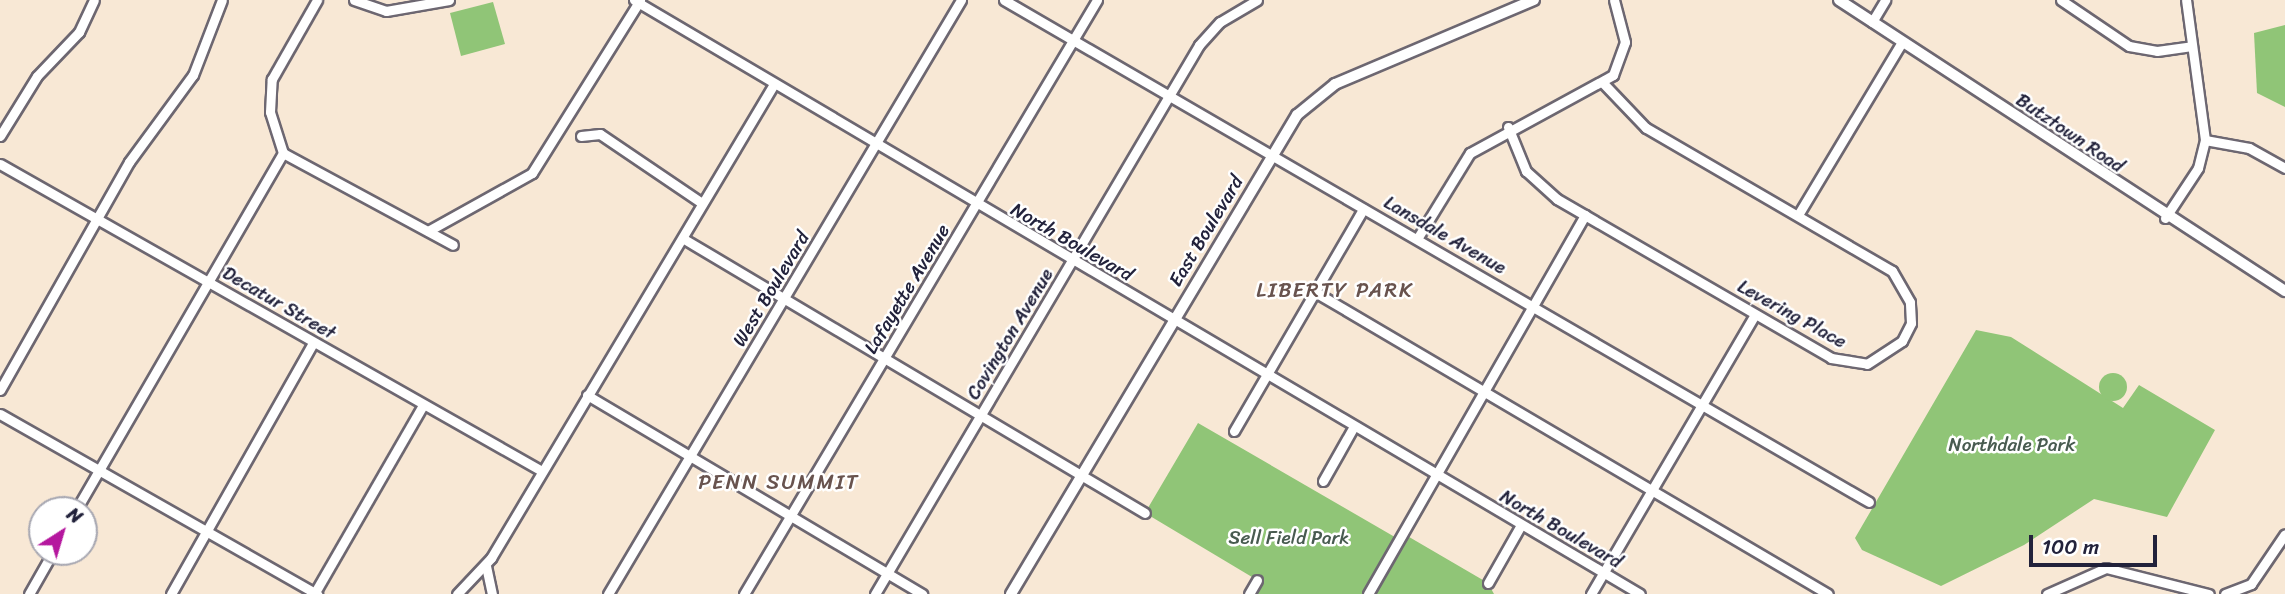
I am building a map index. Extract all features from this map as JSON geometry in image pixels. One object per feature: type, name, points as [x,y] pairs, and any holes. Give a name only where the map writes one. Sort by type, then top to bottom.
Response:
[{"type":"street","points":[[0,136],[26,90],[79,32],[94,0]]},
{"type":"street","points":[[0,390],[141,144],[193,75],[222,0]]},
{"type":"street","points":[[317,0],[272,79],[270,112],[283,153],[453,244]]},
{"type":"street","points":[[354,0],[386,11],[449,0]]},
{"type":"street","name":"West Boulevard","points":[[608,594],[961,0]]},
{"type":"street","name":"Lansdale Avenue","points":[[1004,0],[1869,502]]},
{"type":"street","name":"Lafayette Avenue","points":[[744,594],[1097,0]]},
{"type":"street","name":"Covington Avenue","points":[[875,594],[1073,264],[1170,96],[1220,22],[1257,0]]},
{"type":"street","name":"East Boulevard","points":[[1011,594],[1297,116],[1335,84],[1534,0]]},
{"type":"street","points":[[1417,239],[1471,153],[1508,127],[1604,84],[1625,42],[1614,0]]},
{"type":"street","name":"Butztown Road","points":[[1839,0],[2165,218],[2285,291]]},
{"type":"street","points":[[1872,22],[1885,0]]},
{"type":"street","points":[[2061,0],[2129,46],[2158,51],[2192,46]]},
{"type":"street","points":[[2165,218],[2198,168],[2205,140],[2186,0]]},
{"type":"street","points":[[428,231],[532,173],[598,69],[637,1]]},
{"type":"street","name":"North Boulevard","points":[[637,1],[976,207],[1640,594]]},
{"type":"street","points":[[1798,215],[1902,42]]},
{"type":"street","points":[[457,594],[486,566],[587,395],[684,239],[702,202],[774,84]]},
{"type":"street","name":"Levering Place","points":[[1508,127],[1530,176],[1585,215],[1755,314],[1856,366],[1882,359],[1907,333],[1910,302],[1892,271],[1646,128],[1604,84]]},
{"type":"street","points":[[580,136],[600,134],[702,202]]},
{"type":"street","points":[[2205,140],[2249,148],[2285,168]]},
{"type":"street","points":[[84,496],[205,281],[283,153]]},
{"type":"street","name":"Decatur Street","points":[[0,164],[542,471]]},
{"type":"street","points":[[1234,431],[1363,209]]},
{"type":"street","points":[[1368,594],[1585,215]]},
{"type":"street","points":[[684,239],[1145,513]]},
{"type":"street","points":[[1315,292],[1828,594]]},
{"type":"street","points":[[1591,594],[1755,314]]},
{"type":"street","points":[[171,594],[313,343]]},
{"type":"street","points":[[587,395],[922,594]]},
{"type":"street","points":[[0,414],[315,593],[423,405]]},
{"type":"street","points":[[1323,481],[1353,428]]},
{"type":"street","points":[[1488,583],[1521,525]]},
{"type":"street","points":[[2225,594],[2251,583],[2285,534]]},
{"type":"street","points":[[29,594],[45,566]]},
{"type":"street","points":[[486,566],[492,594]]},
{"type":"street","points":[[2048,594],[2106,568],[2209,594]]},
{"type":"street","points":[[1249,594],[1257,580]]},
{"type":"green space","points":[[493,2],[505,44],[461,56],[450,13]]},
{"type":"green space","points":[[2285,25],[2285,107],[2257,93],[2254,33]]},
{"type":"green space","name":"Northdale Park","points":[[1976,330],[2011,337],[2123,408],[2139,385],[2215,430],[2167,517],[2094,499],[2024,545],[1941,586],[1862,550],[1855,538]]},
{"type":"green space","points":[[2113,373],[2123,377],[2127,387],[2123,397],[2113,401],[2103,397],[2099,387],[2103,377]]},
{"type":"green space","name":"Sell Field Park","points":[[1198,423],[1400,540],[1404,534],[1488,583],[1494,594],[1249,594],[1257,580],[1145,513]]},
{"type":"district","name":"LIBERTY PARK","points":[[1335,290]]},
{"type":"district","name":"PENN SUMMIT","points":[[779,482]]}]
